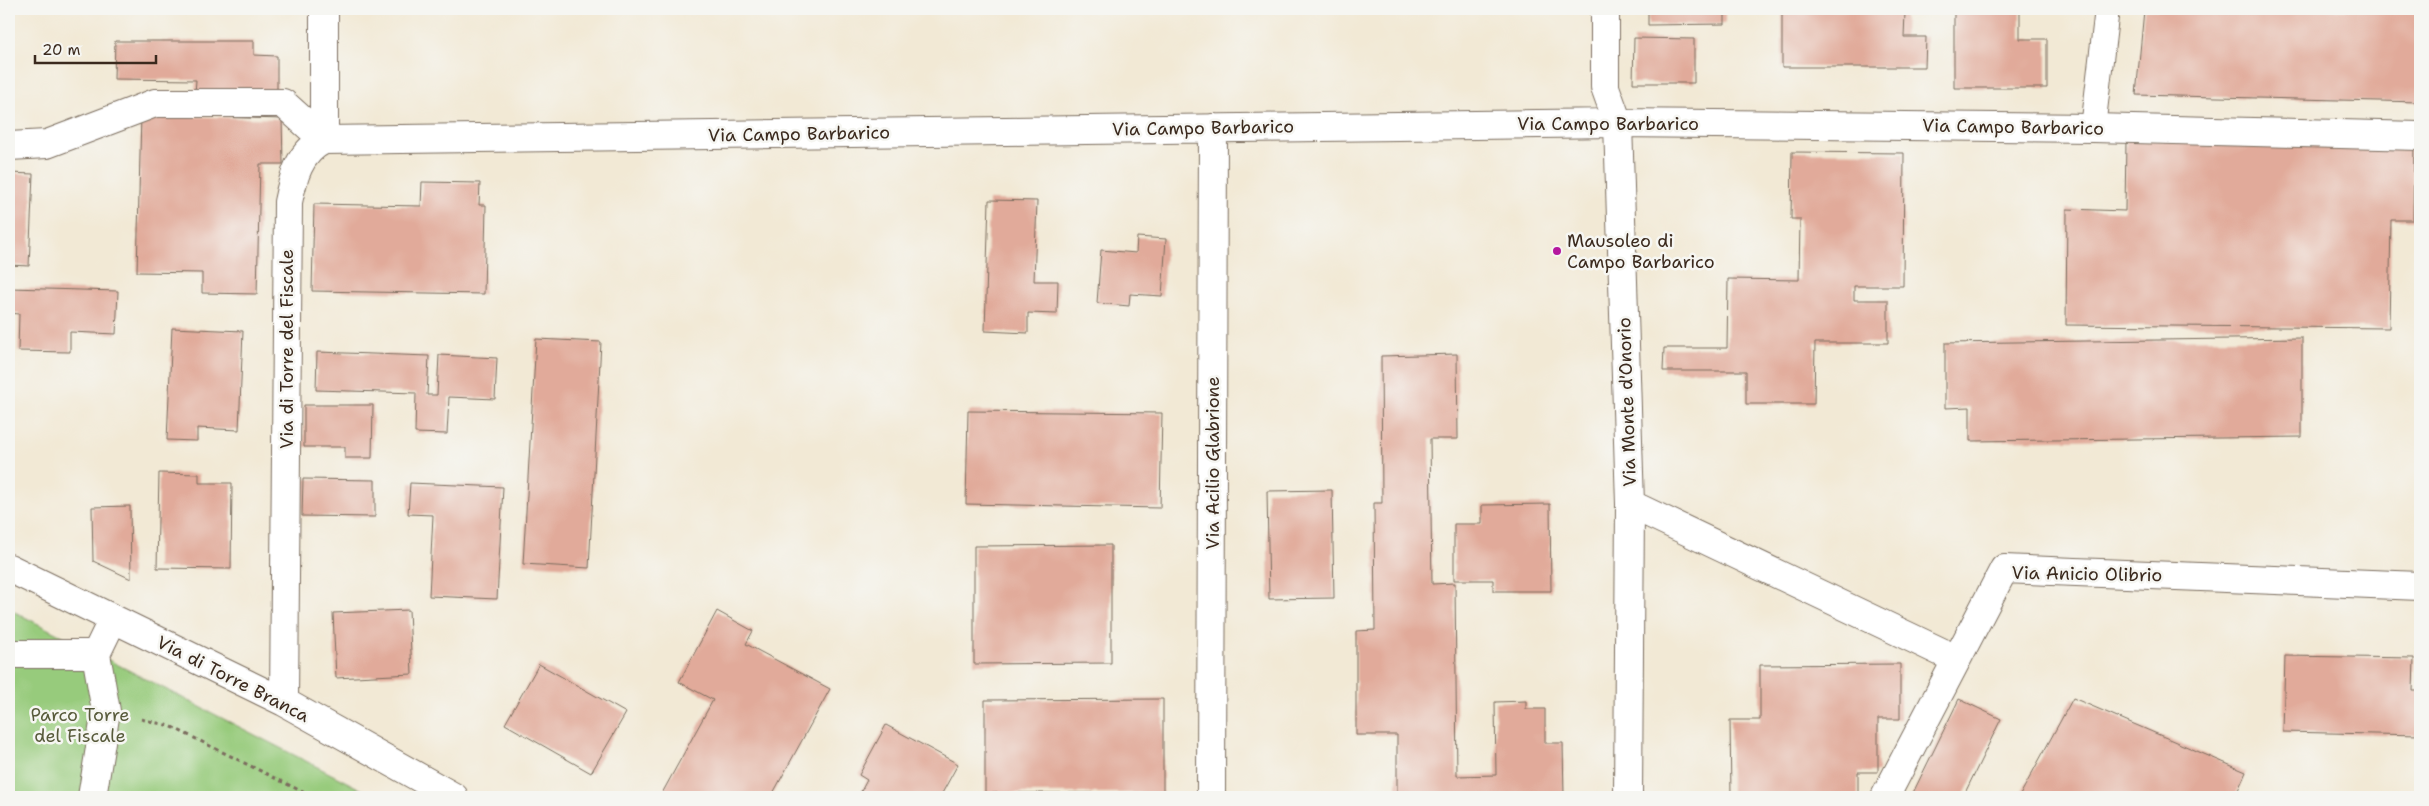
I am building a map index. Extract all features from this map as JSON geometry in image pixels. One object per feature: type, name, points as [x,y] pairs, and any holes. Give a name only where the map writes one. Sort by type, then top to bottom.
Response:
[{"type":"street","points":[[324,9],[324,140]]},
{"type":"street","name":"Via Monte d'Onorio","points":[[1605,9],[1605,87],[1618,123],[1630,504],[1628,797]]},
{"type":"street","points":[[9,146],[46,144],[155,103],[284,104],[324,140]]},
{"type":"street","name":"Via Campo Barbarico","points":[[324,140],[1618,123],[2093,128],[2420,136]]},
{"type":"street","name":"Via Acilio Glabrione","points":[[1211,797],[1213,128]]},
{"type":"street","name":"Via di Torre del Fiscale","points":[[284,702],[288,202],[292,180],[301,160],[310,149],[324,140]]},
{"type":"street","points":[[1630,504],[1956,659],[1885,797]]},
{"type":"street","name":"Via di Torre Branca","points":[[9,568],[284,702],[454,797]]},
{"type":"street","name":"Via Anicio Olibrio","points":[[1956,659],[2004,569],[2420,586]]},
{"type":"street","points":[[92,797],[106,712],[96,654],[113,619]]},
{"type":"street","points":[[9,654],[96,654]]},
{"type":"lane","points":[[2093,128],[2107,9]]},
{"type":"path","points":[[106,712],[170,726],[311,797]]},
{"type":"green space","name":"Parco Torre del Fiscale","points":[[9,609],[376,797],[9,797]]},
{"type":"building","points":[[1648,9],[1725,9],[1725,24],[1648,25]]},
{"type":"building","points":[[1782,9],[1905,12],[1904,37],[1926,37],[1925,67],[1782,67]]},
{"type":"building","points":[[1954,9],[2020,9],[2020,39],[2047,39],[2047,88],[1954,88]]},
{"type":"building","points":[[2420,9],[2420,102],[2136,95],[2144,10]]},
{"type":"building","points":[[1634,38],[1694,39],[1694,83],[1633,83]]},
{"type":"building","points":[[115,41],[254,41],[254,55],[277,56],[277,93],[195,93],[196,80],[114,79]]},
{"type":"building","points":[[141,115],[282,119],[283,164],[260,164],[257,294],[202,293],[202,273],[137,272]]},
{"type":"building","points":[[2126,140],[2414,144],[2413,220],[2391,220],[2389,328],[2066,325],[2067,209],[2125,211]]},
{"type":"building","points":[[1792,152],[1904,153],[1903,286],[1854,286],[1854,300],[1888,300],[1888,343],[1815,343],[1814,404],[1746,404],[1746,371],[1663,371],[1664,348],[1727,348],[1728,279],[1799,280],[1800,219],[1791,219]]},
{"type":"building","points":[[9,173],[33,174],[29,266],[9,265]]},
{"type":"building","points":[[422,182],[480,183],[479,205],[486,205],[484,294],[312,291],[314,204],[421,206]]},
{"type":"building","points":[[989,200],[1037,201],[1034,281],[1058,281],[1057,314],[1028,313],[1028,333],[985,331]]},
{"type":"building","points":[[1137,237],[1166,239],[1162,296],[1130,294],[1129,306],[1097,303],[1101,250],[1136,253]]},
{"type":"building","points":[[9,288],[118,291],[116,334],[70,332],[70,352],[18,351],[19,314],[9,313]]},
{"type":"building","points":[[172,328],[243,331],[239,430],[197,428],[197,441],[167,440]]},
{"type":"building","points":[[2302,338],[2302,437],[1970,441],[1970,407],[1945,408],[1945,343]]},
{"type":"building","points":[[536,339],[601,342],[589,568],[523,564]]},
{"type":"building","points":[[317,352],[429,356],[427,395],[437,395],[439,355],[497,358],[495,399],[449,397],[447,434],[415,433],[416,393],[316,390]]},
{"type":"building","points":[[1457,354],[1458,439],[1430,439],[1432,584],[1455,583],[1457,776],[1496,775],[1495,702],[1526,701],[1526,709],[1545,709],[1545,743],[1563,743],[1564,797],[1397,797],[1397,735],[1356,735],[1356,631],[1375,630],[1374,503],[1382,503],[1381,356]]},
{"type":"building","points":[[304,405],[373,405],[372,458],[345,458],[345,447],[304,447]]},
{"type":"building","points":[[968,411],[1162,413],[1160,508],[966,504]]},
{"type":"building","points":[[159,473],[199,474],[199,483],[232,483],[231,569],[157,568]]},
{"type":"building","points":[[303,479],[375,480],[375,517],[302,516]]},
{"type":"building","points":[[410,483],[503,487],[497,599],[429,596],[433,515],[408,514]]},
{"type":"building","points":[[1332,490],[1334,598],[1269,599],[1267,491]]},
{"type":"building","points":[[1550,504],[1551,591],[1493,591],[1493,580],[1454,580],[1454,524],[1482,524],[1482,505]]},
{"type":"building","points":[[130,506],[131,579],[93,561],[92,507]]},
{"type":"building","points":[[1111,545],[1111,663],[974,664],[974,546]]},
{"type":"building","points":[[409,610],[412,674],[336,678],[333,613]]},
{"type":"building","points":[[717,611],[753,631],[746,644],[830,689],[771,797],[660,797],[713,700],[679,682]]},
{"type":"building","points":[[2285,656],[2414,658],[2413,691],[2420,691],[2420,735],[2283,732]]},
{"type":"building","points":[[539,664],[626,713],[591,773],[505,724]]},
{"type":"building","points":[[1900,664],[1900,719],[1878,719],[1878,772],[1858,772],[1858,797],[1731,797],[1730,720],[1760,720],[1760,665]]},
{"type":"building","points":[[2073,698],[2246,772],[2235,797],[2019,797]]},
{"type":"building","points":[[1163,699],[1163,793],[985,793],[985,700]]},
{"type":"building","points":[[1959,699],[2001,719],[1963,797],[1911,797]]},
{"type":"building","points":[[886,725],[958,764],[940,797],[858,797],[867,780],[859,775]]},
{"type":"place","name":"Mausoleo di Campo Barbarico","points":[[1557,251]]}]
